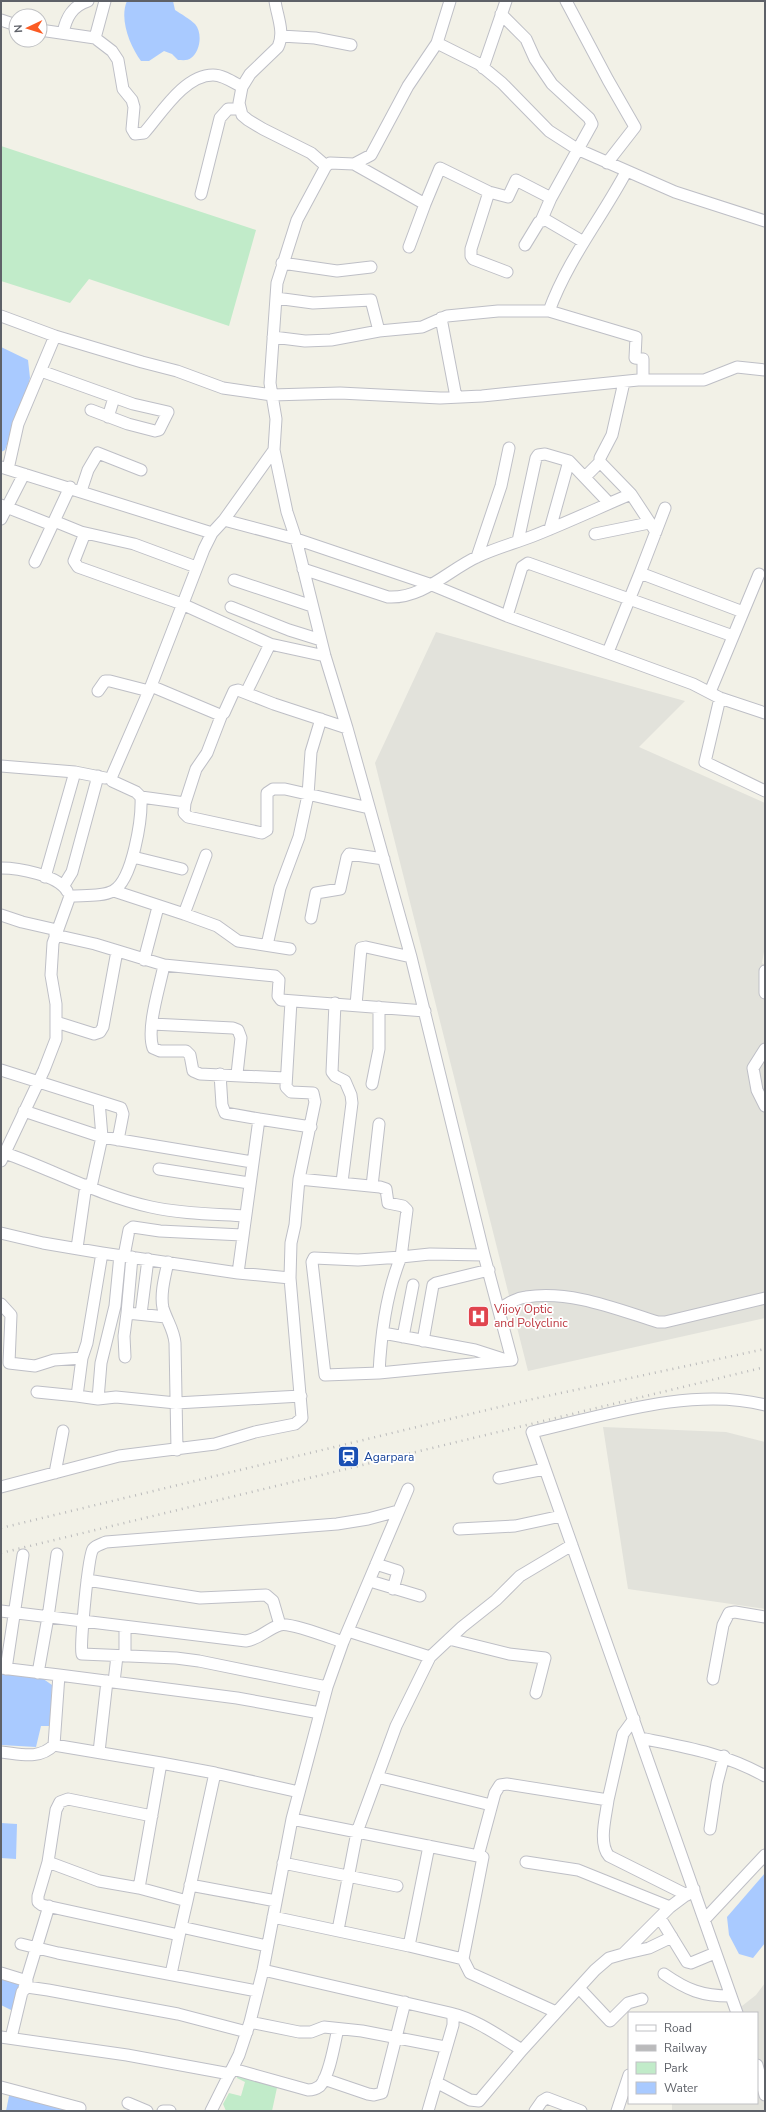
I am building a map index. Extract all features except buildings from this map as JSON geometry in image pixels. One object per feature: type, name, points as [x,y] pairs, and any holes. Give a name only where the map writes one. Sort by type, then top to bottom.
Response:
[{"type":"street","points":[[63,33],[66,20],[73,9],[81,3],[88,1]]},
{"type":"street","points":[[95,38],[105,1]]},
{"type":"street","points":[[275,1],[282,36],[278,47],[250,74],[242,87],[239,103],[240,109],[248,120],[311,153],[326,166]]},
{"type":"street","points":[[354,164],[371,155],[408,86],[437,43],[450,1]]},
{"type":"street","points":[[483,68],[506,1]]},
{"type":"street","points":[[566,1],[635,127],[607,163]]},
{"type":"street","points":[[501,14],[526,38],[535,59],[552,84],[591,121],[592,127],[577,149],[551,198],[541,221],[525,244]]},
{"type":"street","points":[[48,31],[95,38],[112,51],[118,60],[121,83],[132,100],[134,107],[132,130],[135,134],[144,133],[174,95],[198,79],[213,75],[227,78],[242,87]]},
{"type":"street","points":[[282,36],[315,38],[351,45]]},
{"type":"street","points":[[437,43],[483,68],[502,83],[549,131],[577,149],[626,172],[675,192],[765,221]]},
{"type":"street","points":[[201,194],[220,118],[228,109],[240,109]]},
{"type":"street","points":[[424,204],[354,164],[330,163],[326,166],[297,220],[282,263],[277,283],[270,383],[276,419],[274,450],[287,512],[296,539],[325,656],[384,859],[425,1011],[484,1255],[499,1309],[508,1360]]},
{"type":"street","points":[[409,247],[424,204],[440,168],[489,192],[508,197],[516,180],[551,198]]},
{"type":"street","points":[[549,311],[557,289],[582,241],[611,200],[626,172]]},
{"type":"street","points":[[489,192],[471,249],[471,256],[473,259],[507,272]]},
{"type":"street","points":[[541,221],[549,221],[582,241]]},
{"type":"street","points":[[282,263],[309,265],[337,271],[371,267]]},
{"type":"street","points":[[276,298],[313,304],[371,300],[379,331]]},
{"type":"street","points":[[273,338],[331,340],[379,331],[422,327],[441,318],[498,311],[549,311],[636,337],[635,358],[643,359],[643,380]]},
{"type":"street","points":[[1,316],[55,336],[178,371],[223,388],[272,395],[328,393],[456,397],[643,380],[704,380],[736,367],[765,370]]},
{"type":"street","points":[[441,318],[456,397]]},
{"type":"street","points":[[55,336],[18,424],[4,468],[70,487],[212,533]]},
{"type":"street","points":[[41,371],[114,398],[168,412],[157,431],[128,424],[91,410]]},
{"type":"street","points":[[585,477],[600,462],[613,430],[624,382]]},
{"type":"street","points":[[108,417],[114,398]]},
{"type":"street","points":[[477,557],[501,486],[509,448]]},
{"type":"street","points":[[111,780],[150,688],[196,567],[212,533],[224,520],[274,450]]},
{"type":"street","points":[[81,491],[88,470],[98,453],[141,470]]},
{"type":"street","points":[[518,541],[536,458],[538,455],[545,454],[569,461],[609,503]]},
{"type":"street","points":[[550,529],[569,461]]},
{"type":"street","points":[[600,462],[631,494],[653,527]]},
{"type":"street","points":[[1,519],[4,507],[24,474]]},
{"type":"street","points":[[35,562],[70,487]]},
{"type":"street","points":[[303,569],[388,597],[409,595],[432,585],[477,557],[550,529],[631,494]]},
{"type":"street","points":[[4,507],[85,533],[134,544],[196,567]]},
{"type":"street","points":[[608,652],[640,573],[653,527],[665,508]]},
{"type":"street","points":[[224,520],[296,539],[432,585],[506,616],[693,684],[720,698],[765,714]]},
{"type":"street","points":[[595,534],[653,527]]},
{"type":"street","points":[[85,533],[74,561],[78,567],[182,604],[270,644],[325,656]]},
{"type":"street","points":[[506,616],[522,567],[528,562],[629,600],[733,636]]},
{"type":"street","points":[[640,573],[743,612]]},
{"type":"street","points":[[710,692],[759,574]]},
{"type":"street","points":[[234,580],[312,606]]},
{"type":"street","points":[[231,606],[289,630],[321,640]]},
{"type":"street","points":[[246,693],[270,644]]},
{"type":"street","points":[[98,691],[105,681],[150,688],[215,713],[222,714]]},
{"type":"street","points":[[347,728],[274,704],[246,693],[234,691],[222,714],[208,753],[196,769],[185,803],[184,813],[188,818],[262,832],[267,830],[266,798],[270,790],[285,789],[369,808]]},
{"type":"street","points":[[720,698],[705,762],[765,791]]},
{"type":"street","points":[[267,945],[279,892],[299,837],[308,795],[310,759],[321,719]]},
{"type":"street","points":[[1,766],[75,772],[98,776],[111,780],[136,792],[142,797],[185,803]]},
{"type":"street","points":[[46,877],[75,772]]},
{"type":"street","points":[[64,885],[72,872],[98,776]]},
{"type":"street","points":[[114,891],[120,884],[133,858],[142,797]]},
{"type":"street","points":[[184,914],[206,854]]},
{"type":"street","points":[[311,918],[316,893],[340,889],[347,856],[349,854],[384,859]]},
{"type":"street","points":[[133,858],[182,868]]},
{"type":"street","points":[[1,868],[46,877],[64,885],[70,896],[56,933],[52,976],[56,1004],[56,1039],[39,1081],[4,1150],[89,1186],[157,1208],[245,1216]]},
{"type":"street","points":[[70,896],[114,891],[217,926],[238,940],[290,949]]},
{"type":"street","points":[[144,960],[158,907]]},
{"type":"street","points":[[1,915],[164,965],[275,976],[279,980],[277,992],[279,998],[291,1001],[335,1003],[425,1011]]},
{"type":"street","points":[[356,1005],[361,948],[411,957]]},
{"type":"street","points":[[56,1022],[94,1034],[100,1032],[103,1027],[117,951]]},
{"type":"street","points":[[164,965],[152,1024],[152,1044],[156,1051],[186,1051],[190,1055],[194,1071],[200,1074],[237,1074],[285,1078]]},
{"type":"street","points":[[765,971],[765,993]]},
{"type":"street","points":[[1,1487],[119,1456],[177,1450],[215,1444],[255,1432],[300,1422],[303,1415],[290,1278],[291,1243],[295,1225],[299,1179],[311,1127],[315,1097],[309,1092],[287,1091],[285,1078],[291,1001]]},
{"type":"street","points":[[335,1003],[332,1072],[335,1076],[345,1081],[352,1098],[342,1182]]},
{"type":"street","points":[[372,1084],[379,1048],[380,1007]]},
{"type":"street","points":[[152,1024],[238,1030],[241,1038],[237,1074]]},
{"type":"street","points":[[765,1049],[754,1068],[757,1090],[765,1106]]},
{"type":"street","points":[[1,1070],[39,1081],[122,1110],[118,1140]]},
{"type":"street","points":[[220,1074],[222,1105],[225,1113],[258,1120],[311,1127]]},
{"type":"street","points":[[77,1248],[89,1186],[102,1137],[99,1101]]},
{"type":"street","points":[[24,1111],[102,1137],[252,1162]]},
{"type":"street","points":[[238,1273],[258,1120]]},
{"type":"street","points":[[372,1186],[379,1124]]},
{"type":"street","points":[[159,1169],[249,1183]]},
{"type":"street","points":[[299,1179],[342,1182],[386,1189],[388,1203],[403,1206],[407,1210],[402,1257],[390,1289],[383,1333],[379,1373]]},
{"type":"street","points":[[98,1399],[101,1363],[126,1256],[129,1230],[133,1227],[160,1231],[242,1235]]},
{"type":"street","points":[[1,1234],[102,1253],[238,1273],[290,1278]]},
{"type":"street","points":[[77,1396],[82,1358],[87,1343],[102,1253]]},
{"type":"street","points":[[484,1255],[430,1254],[358,1260],[316,1257],[312,1262],[325,1375],[379,1373],[473,1365],[508,1360]]},
{"type":"street","points":[[124,1357],[124,1336],[130,1278],[126,1256]]},
{"type":"street","points":[[141,1314],[148,1259]]},
{"type":"street","points":[[168,1262],[162,1302],[176,1343],[177,1450]]},
{"type":"street","points":[[423,1341],[433,1285],[489,1270]]},
{"type":"street","points":[[130,1278],[165,1278]]},
{"type":"street","points":[[403,1337],[413,1285]]},
{"type":"street","points":[[499,1309],[516,1299],[526,1297],[561,1297],[592,1302],[658,1322],[665,1322],[765,1298]]},
{"type":"street","points":[[1,1304],[11,1316],[5,1363],[35,1366],[54,1360],[82,1358]]},
{"type":"street","points":[[127,1313],[166,1317]]},
{"type":"street","points":[[383,1333],[475,1350],[508,1360]]},
{"type":"street","points":[[37,1392],[98,1399],[116,1397],[176,1403],[301,1396]]},
{"type":"street","points":[[737,2012],[715,1953],[705,1920],[690,1892],[634,1719],[532,1432],[630,1410],[693,1400],[728,1399],[765,1406]]},
{"type":"street","points":[[55,1473],[63,1431]]},
{"type":"street","points":[[499,1478],[545,1469]]},
{"type":"street","points":[[211,2111],[231,2071],[248,2027],[263,1970],[292,1818],[326,1687],[343,1642],[408,1489]]},
{"type":"street","points":[[326,1687],[199,1661],[82,1654],[88,1566],[93,1550],[98,1545],[106,1542],[337,1524],[368,1519],[398,1510]]},
{"type":"street","points":[[459,1529],[515,1526],[561,1516]]},
{"type":"street","points":[[338,1930],[357,1832],[396,1726],[430,1657],[449,1639],[496,1600],[520,1576],[572,1545]]},
{"type":"street","points":[[38,1673],[57,1554]]},
{"type":"street","points":[[23,1555],[3,1668],[237,1698],[320,1713]]},
{"type":"street","points":[[376,1564],[398,1571],[392,1589]]},
{"type":"street","points":[[87,1580],[200,1598],[266,1595],[273,1601],[280,1625]]},
{"type":"street","points":[[370,1581],[392,1589],[420,1596]]},
{"type":"street","points":[[1,1611],[246,1641],[257,1638],[280,1625],[295,1627],[343,1642]]},
{"type":"street","points":[[713,1679],[723,1625],[729,1613],[735,1612],[765,1617]]},
{"type":"street","points":[[99,1752],[111,1682],[121,1656],[125,1627]]},
{"type":"street","points":[[348,1631],[430,1657]]},
{"type":"street","points":[[449,1639],[509,1654],[545,1658],[536,1693]]},
{"type":"street","points":[[1,1752],[31,1755],[46,1753],[54,1745],[59,1675]]},
{"type":"street","points":[[634,1719],[623,1734],[608,1800],[604,1839],[606,1852],[609,1856],[690,1892]]},
{"type":"street","points":[[640,1738],[698,1749],[724,1756],[765,1776]]},
{"type":"street","points":[[54,1745],[215,1773],[299,1792]]},
{"type":"street","points":[[710,1829],[717,1783],[724,1756]]},
{"type":"street","points":[[138,1888],[161,1763]]},
{"type":"street","points":[[171,1974],[215,1773]]},
{"type":"street","points":[[378,1777],[491,1805]]},
{"type":"street","points":[[478,1856],[491,1805],[497,1788],[503,1784],[608,1800]]},
{"type":"street","points":[[152,1816],[68,1799],[60,1802],[56,1810],[48,1862],[38,1896],[38,1902],[48,1906],[267,1946]]},
{"type":"street","points":[[292,1818],[484,1857],[463,1959],[470,1973],[556,2012]]},
{"type":"street","points":[[409,1946],[430,1846]]},
{"type":"street","points":[[705,1920],[765,1856]]},
{"type":"street","points":[[48,1862],[99,1881],[138,1888],[187,1901]]},
{"type":"street","points":[[526,1862],[578,1870],[670,1907]]},
{"type":"street","points":[[283,1863],[397,1886]]},
{"type":"street","points":[[190,1885],[276,1901]]},
{"type":"street","points":[[623,1954],[670,1907],[690,1892]]},
{"type":"street","points":[[48,1906],[38,1948],[6,2037],[231,2071],[308,2090],[319,2087],[324,2079],[338,2029]]},
{"type":"street","points":[[273,1916],[463,1959]]},
{"type":"street","points":[[660,1918],[689,1963],[715,1953]]},
{"type":"street","points":[[436,2082],[470,2100],[479,2102],[522,2050],[604,1962],[623,1954],[649,1948],[672,1937]]},
{"type":"street","points":[[21,1944],[257,1991]]},
{"type":"street","points":[[263,1970],[450,2013],[476,2022],[522,2050]]},
{"type":"street","points":[[1,1973],[26,1984],[48,1990],[248,2027],[299,2032],[311,2032],[324,2027],[398,2037],[445,2047]]},
{"type":"street","points":[[664,1974],[690,1990],[716,1996],[730,1996]]},
{"type":"street","points":[[579,1988],[610,2021],[628,2003],[642,1999]]},
{"type":"street","points":[[324,2079],[368,2094],[379,2095],[382,2093],[398,2037],[405,2002]]},
{"type":"street","points":[[428,2111],[445,2047],[453,2025],[453,2016],[450,2013]]},
{"type":"street","points":[[758,2068],[765,2095]]},
{"type":"street","points":[[617,2111],[628,2078]]},
{"type":"street","points":[[1,2087],[80,2108]]},
{"type":"street","points":[[535,2111],[542,2101],[548,2098],[580,2111]]},
{"type":"street","points":[[128,2103],[148,2111]]},
{"type":"street","points":[[163,2111],[170,2111]]},
{"type":"shaded area","points":[[436,632],[685,701],[639,747],[765,803],[765,946],[762,963],[765,965],[765,1318],[528,1371],[375,763]]},
{"type":"shaded area","points":[[603,1427],[726,1432],[765,1442],[765,1609],[628,1589]]},
{"type":"shaded area","points":[[765,1983],[765,2111],[672,2111],[672,2104],[758,2104],[758,2012],[734,2012],[756,1995]]},
{"type":"green space","points":[[1,146],[256,230],[229,326],[89,279],[70,303],[1,281]]},
{"type":"green space","points":[[238,2074],[278,2083],[272,2111],[226,2111],[223,2104],[229,2093],[241,2096],[245,2082],[237,2078]]},
{"type":"water","points":[[127,1],[173,1],[175,10],[191,20],[199,32],[200,37],[198,47],[194,55],[188,60],[178,60],[172,54],[164,51],[149,61],[141,61],[133,48],[125,24],[124,16]]},
{"type":"water","points":[[1,347],[28,360],[30,378],[5,450],[1,452]]},
{"type":"water","points":[[1,1674],[42,1678],[52,1685],[50,1726],[41,1726],[36,1747],[1,1745]]},
{"type":"water","points":[[1,1823],[17,1824],[16,1859],[1,1858]]},
{"type":"water","points":[[765,1873],[765,1943],[753,1958],[739,1954],[729,1935],[727,1917]]},
{"type":"water","points":[[1,1975],[22,1981],[13,2011],[1,2005]]},
{"type":"water","points":[[10,2091],[72,2111],[6,2111]]},
{"type":"railway","points":[[1,1528],[524,1401],[765,1349]]},
{"type":"railway","points":[[1,1553],[765,1367]]},
{"type":"place","name":"Vijoy Optic and Polyclinic","points":[[478,1316]]},
{"type":"place","name":"Agarpara","points":[[348,1457]]}]
